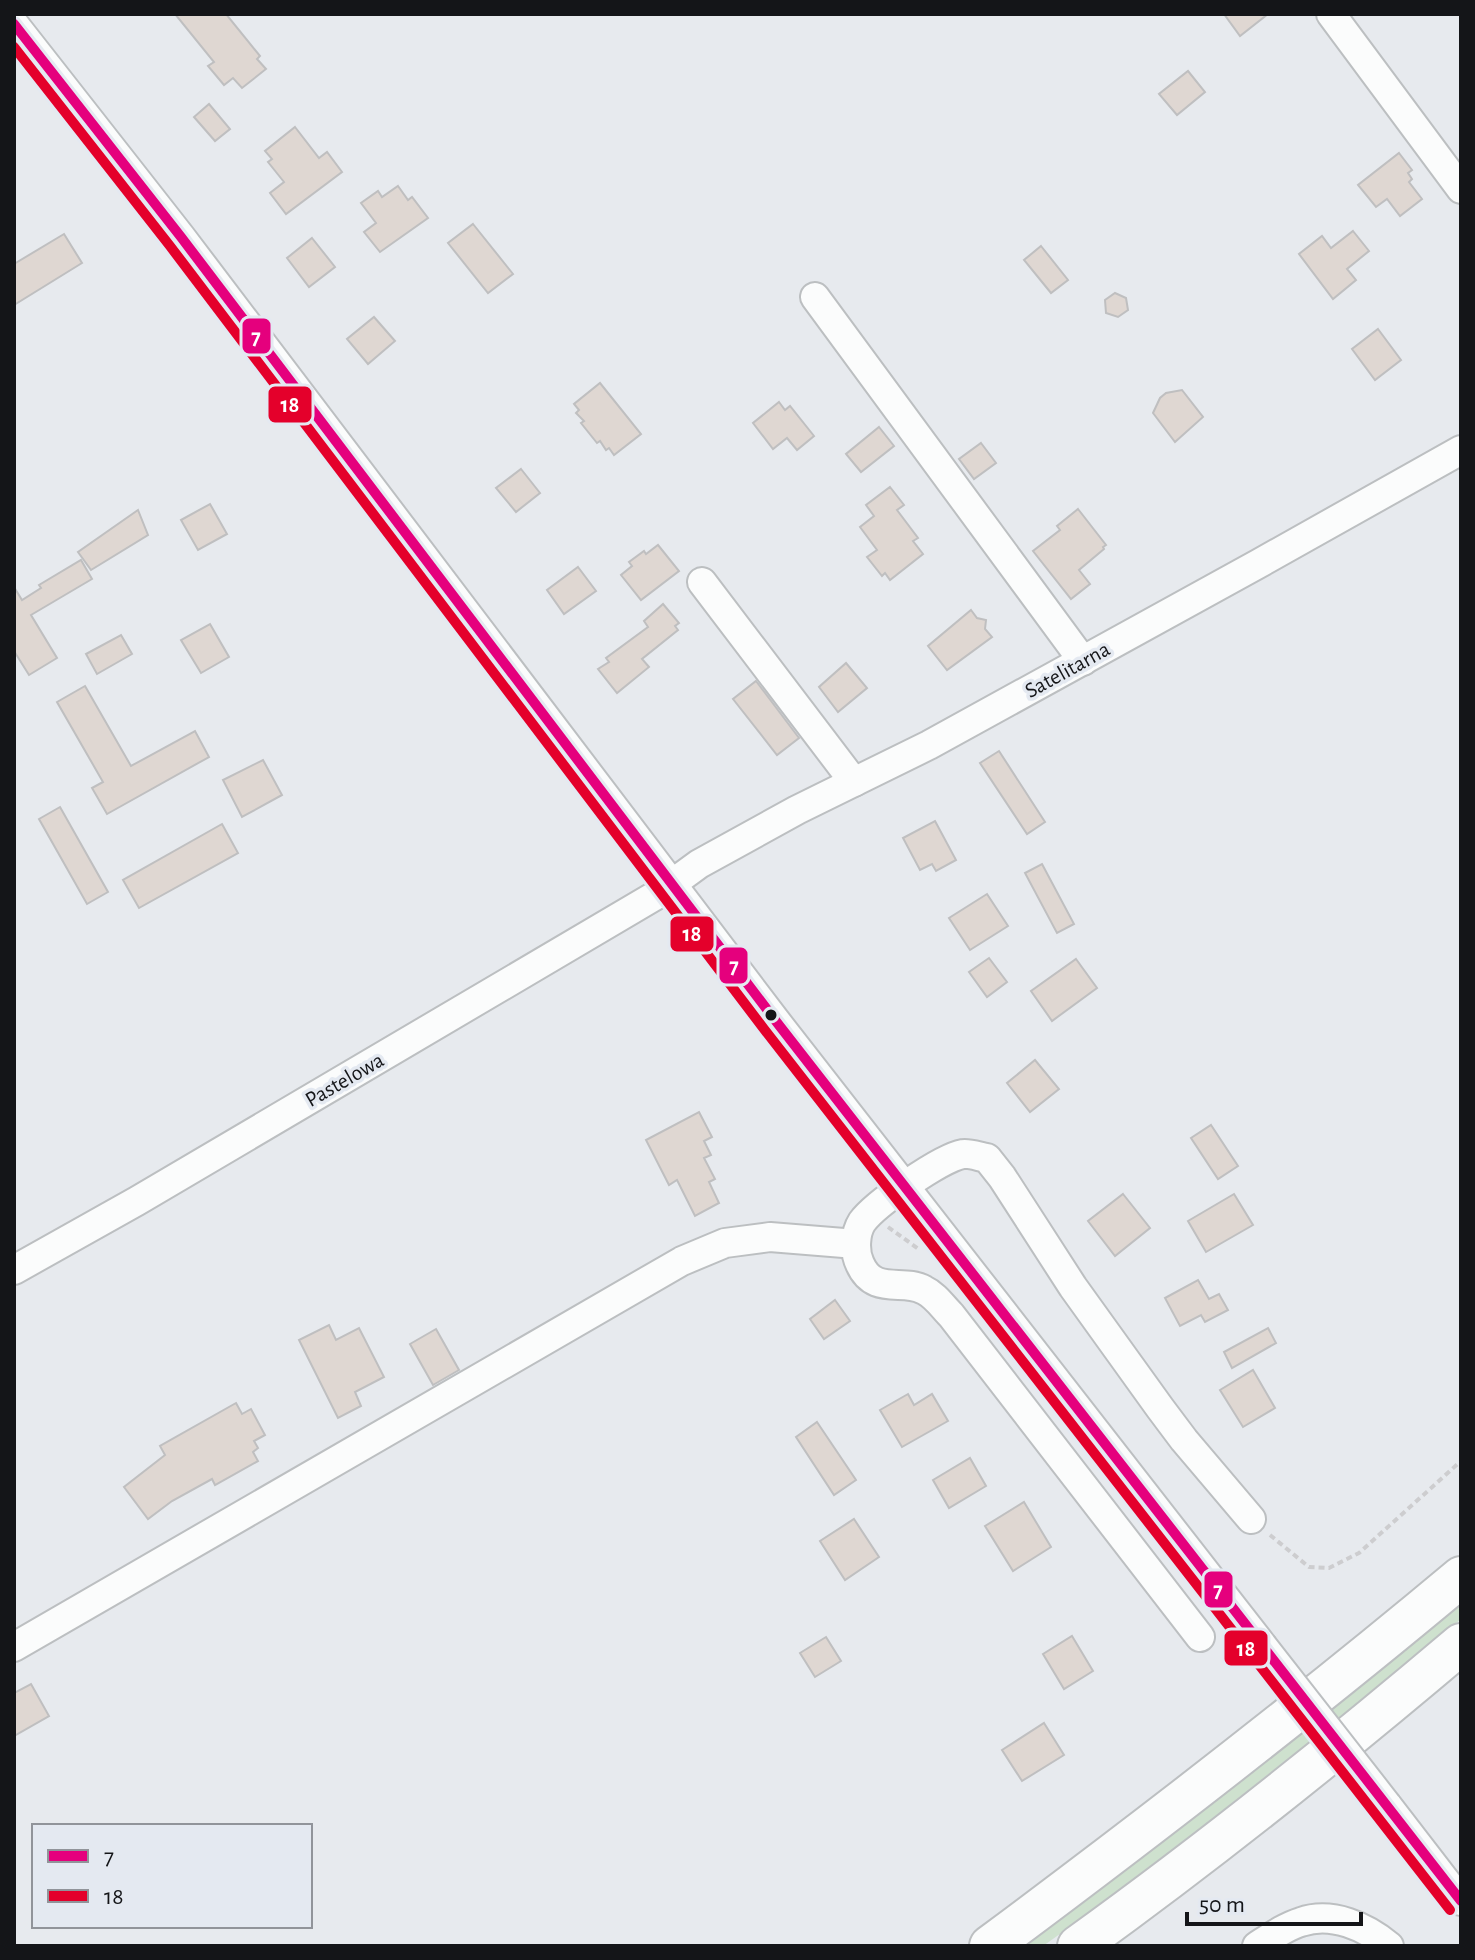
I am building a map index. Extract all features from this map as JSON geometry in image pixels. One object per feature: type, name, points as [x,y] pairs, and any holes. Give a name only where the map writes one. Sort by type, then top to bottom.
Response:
[{"type":"highway","points":[[990,1946],[1220,1772],[1461,1577]]},
{"type":"highway","points":[[1078,1946],[1270,1800],[1461,1644]]},
{"type":"street","points":[[1331,14],[1461,189]]},
{"type":"street","points":[[14,24],[181,237],[775,1020],[1461,1901]]},
{"type":"street","points":[[815,297],[1083,661]]},
{"type":"street","name":"Satelitarna","points":[[672,884],[699,864],[797,810],[929,745],[1461,450]]},
{"type":"street","points":[[702,582],[854,782]]},
{"type":"street","name":"Pastelowa","points":[[14,1270],[164,1185],[672,884]]},
{"type":"street","points":[[1200,1637],[951,1315],[923,1288],[887,1285],[870,1278],[860,1263],[856,1244],[860,1225],[871,1212],[940,1163],[965,1154],[987,1158],[1073,1287],[1160,1408],[1251,1519]]},
{"type":"street","points":[[14,1647],[405,1413],[682,1261],[725,1243],[770,1237],[856,1244]]},
{"type":"street","points":[[1257,1946],[1303,1921],[1329,1919],[1351,1923],[1372,1932],[1389,1946]]},
{"type":"path","points":[[1251,1519],[1309,1567],[1329,1568],[1359,1553],[1461,1461]]},
{"type":"green space","points":[[1461,1596],[1461,1619],[1122,1890],[1043,1946],[1012,1946]]},
{"type":"building","points":[[175,14],[226,14],[260,56],[257,59],[266,69],[242,88],[233,78],[224,85],[208,66],[214,62]]},
{"type":"building","points":[[1224,14],[1268,14],[1240,36]]},
{"type":"building","points":[[1188,71],[1205,92],[1177,115],[1159,94]]},
{"type":"building","points":[[209,104],[230,129],[215,141],[194,117]]},
{"type":"building","points":[[295,127],[319,158],[327,152],[342,172],[286,214],[270,193],[284,182],[268,162],[272,159],[265,151]]},
{"type":"building","points":[[1399,153],[1412,170],[1408,173],[1412,179],[1409,182],[1422,199],[1400,216],[1387,199],[1376,207],[1358,185]]},
{"type":"building","points":[[398,186],[408,200],[412,197],[428,218],[380,252],[364,232],[376,223],[361,203],[378,191],[382,197]]},
{"type":"building","points":[[473,224],[513,274],[488,293],[448,243]]},
{"type":"building","points":[[1353,231],[1369,251],[1347,269],[1356,280],[1333,299],[1299,254],[1322,236],[1331,248]]},
{"type":"building","points":[[64,234],[82,263],[14,305],[14,264]]},
{"type":"building","points":[[312,238],[335,267],[309,287],[287,258]]},
{"type":"building","points":[[1041,246],[1068,280],[1051,293],[1024,260]]},
{"type":"building","points":[[1115,293],[1126,298],[1128,310],[1118,317],[1106,313],[1105,300]]},
{"type":"building","points":[[374,317],[395,341],[368,364],[347,339]]},
{"type":"building","points":[[1378,329],[1401,360],[1375,380],[1352,349]]},
{"type":"building","points":[[600,383],[641,434],[614,455],[600,441],[597,443],[581,423],[584,421],[576,413],[579,410],[574,404]]},
{"type":"building","points":[[1182,390],[1203,417],[1175,442],[1153,413],[1166,393]]},
{"type":"building","points":[[779,402],[785,410],[790,406],[814,436],[797,450],[787,438],[773,449],[753,423]]},
{"type":"building","points":[[879,427],[894,446],[861,472],[846,454]]},
{"type":"building","points":[[981,443],[996,463],[974,479],[959,459]]},
{"type":"building","points":[[521,469],[540,493],[516,512],[496,488]]},
{"type":"building","points":[[890,487],[904,505],[897,510],[918,538],[913,541],[923,554],[890,580],[885,573],[882,576],[867,557],[877,550],[860,527],[874,516],[866,505]]},
{"type":"building","points":[[210,504],[227,534],[198,550],[181,520]]},
{"type":"building","points":[[1078,509],[1106,545],[1079,570],[1090,584],[1071,599],[1033,551],[1060,530],[1057,526]]},
{"type":"building","points":[[138,510],[148,535],[91,570],[78,552]]},
{"type":"building","points":[[658,545],[679,571],[641,600],[621,575],[632,566],[629,562]]},
{"type":"building","points":[[81,560],[92,579],[31,615],[57,658],[29,675],[14,651],[14,587],[22,600],[41,588],[39,585]]},
{"type":"building","points":[[578,567],[596,591],[564,614],[547,590]]},
{"type":"building","points":[[663,604],[679,623],[675,626],[678,630],[642,659],[649,667],[617,693],[598,669],[609,662],[606,658],[648,627],[644,621]]},
{"type":"building","points":[[971,610],[977,618],[986,620],[985,629],[992,637],[947,670],[928,646]]},
{"type":"building","points":[[210,624],[229,657],[201,673],[181,640]]},
{"type":"building","points":[[121,635],[132,654],[97,674],[86,654]]},
{"type":"building","points":[[846,663],[867,688],[838,712],[819,687]]},
{"type":"building","points":[[756,681],[799,738],[777,755],[733,699]]},
{"type":"building","points":[[85,686],[131,766],[195,731],[209,757],[107,814],[92,788],[103,782],[57,702]]},
{"type":"building","points":[[999,751],[1045,822],[1027,834],[980,763]]},
{"type":"building","points":[[263,760],[282,795],[242,817],[223,780]]},
{"type":"building","points":[[60,807],[108,892],[87,904],[39,819]]},
{"type":"building","points":[[935,821],[956,860],[936,871],[932,864],[920,870],[903,838]]},
{"type":"building","points":[[222,824],[238,853],[139,908],[123,880]]},
{"type":"building","points":[[1042,864],[1074,924],[1057,933],[1025,873]]},
{"type":"building","points":[[987,894],[1008,926],[970,950],[949,918]]},
{"type":"building","points":[[989,958],[1007,982],[987,997],[969,972]]},
{"type":"building","points":[[1076,959],[1097,988],[1052,1021],[1031,991]]},
{"type":"building","points":[[1035,1060],[1059,1089],[1030,1112],[1007,1083]]},
{"type":"building","points":[[699,1112],[712,1137],[704,1141],[711,1155],[704,1158],[715,1179],[709,1182],[719,1203],[695,1216],[677,1180],[669,1185],[646,1140]]},
{"type":"building","points":[[1211,1125],[1238,1166],[1218,1179],[1191,1138]]},
{"type":"building","points":[[1123,1194],[1150,1228],[1115,1256],[1088,1221]]},
{"type":"building","points":[[1234,1194],[1253,1225],[1206,1252],[1188,1221]]},
{"type":"building","points":[[1198,1280],[1209,1299],[1219,1294],[1228,1310],[1205,1322],[1201,1315],[1180,1326],[1165,1298]]},
{"type":"building","points":[[835,1300],[850,1321],[824,1339],[810,1319]]},
{"type":"building","points":[[329,1325],[336,1340],[359,1328],[384,1377],[355,1392],[361,1406],[338,1418],[299,1340]]},
{"type":"building","points":[[1268,1328],[1276,1343],[1232,1368],[1224,1352]]},
{"type":"building","points":[[436,1329],[459,1370],[433,1385],[410,1344]]},
{"type":"building","points":[[1253,1370],[1275,1408],[1243,1427],[1220,1390]]},
{"type":"building","points":[[908,1394],[914,1405],[932,1394],[948,1421],[902,1447],[880,1410]]},
{"type":"building","points":[[236,1403],[242,1414],[251,1409],[265,1435],[254,1441],[258,1448],[253,1452],[258,1461],[215,1485],[212,1479],[172,1501],[148,1519],[124,1487],[165,1455],[160,1446]]},
{"type":"building","points":[[817,1422],[856,1480],[834,1495],[796,1437]]},
{"type":"building","points":[[970,1458],[986,1486],[949,1508],[933,1480]]},
{"type":"building","points":[[1024,1502],[1051,1547],[1013,1571],[985,1526]]},
{"type":"building","points":[[854,1519],[879,1557],[845,1580],[820,1541]]},
{"type":"building","points":[[1072,1636],[1093,1671],[1064,1689],[1043,1654]]},
{"type":"building","points":[[826,1637],[841,1661],[815,1677],[800,1653]]},
{"type":"building","points":[[31,1684],[49,1716],[14,1736],[14,1693]]},
{"type":"building","points":[[1044,1723],[1064,1755],[1022,1781],[1002,1750]]},
{"type":"transit line","name":"7","points":[[14,24],[181,237],[775,1020],[1461,1901]]},
{"type":"transit line","name":"18","points":[[14,47],[170,246],[764,1029],[1450,1910]]}]
